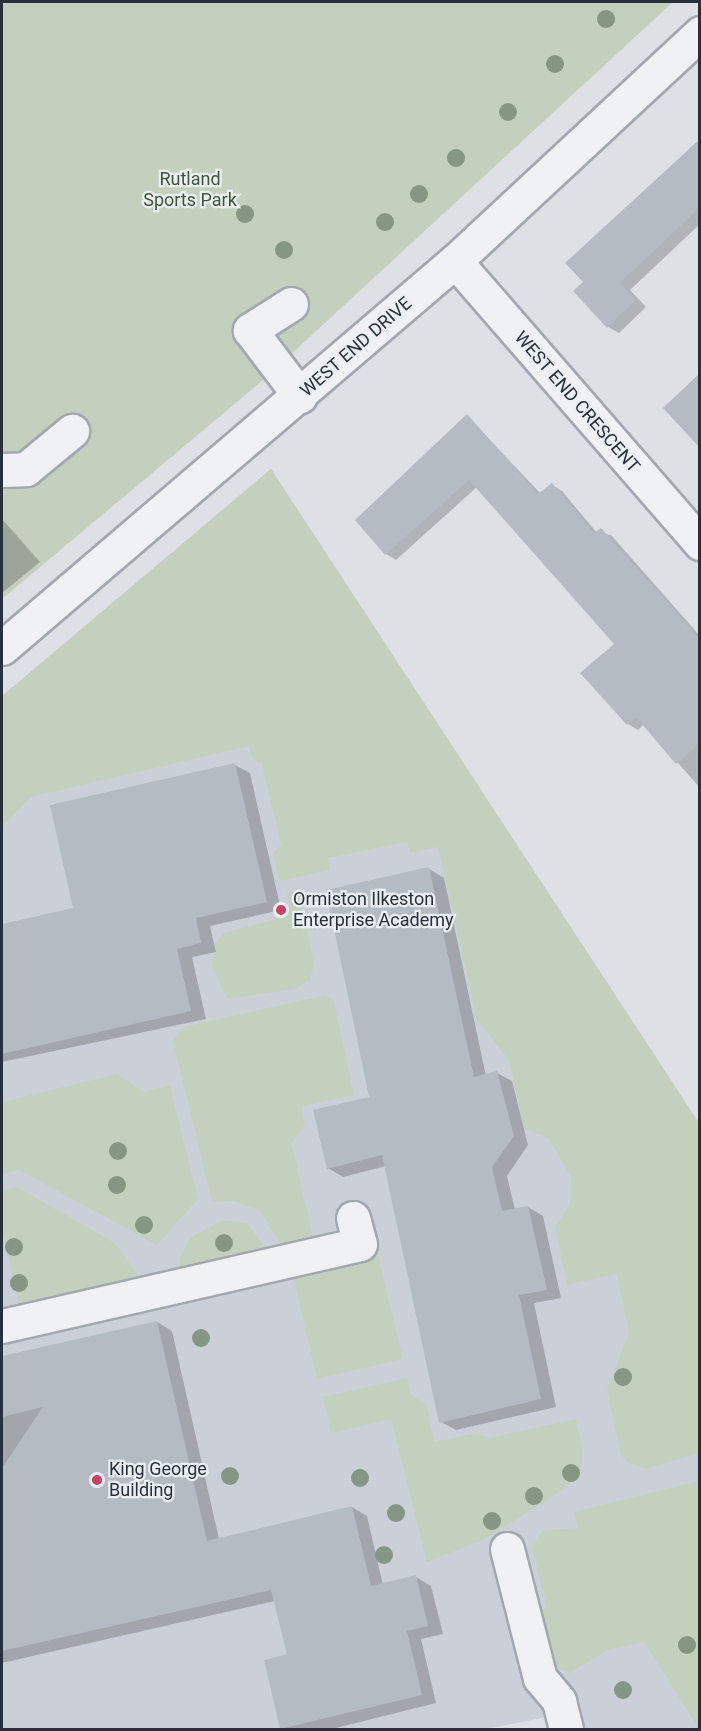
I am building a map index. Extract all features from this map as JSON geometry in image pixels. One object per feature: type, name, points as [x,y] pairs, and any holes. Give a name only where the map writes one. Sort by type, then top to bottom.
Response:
[{"type":"street","name":"WEST END DRIVE","points":[[2,648],[300,396],[454,261],[699,33]]},
{"type":"street","name":"WEST END CRESCENT","points":[[454,261],[699,543]]},
{"type":"street","points":[[291,304],[250,330],[300,396]]},
{"type":"street","points":[[2,470],[26,469],[72,431]]},
{"type":"street","points":[[2,1326],[360,1244],[353,1218]]},
{"type":"street","points":[[507,1549],[540,1678],[559,1701],[566,1730]]},
{"type":"shaded area","name":"Ormiston Ilkeston Enterprise Academy","points":[[271,469],[699,1123],[699,1729],[556,1729],[552,1716],[481,1730],[2,1729],[2,696]]},
{"type":"green space","name":"Rutland Sports Park","points":[[2,2],[673,2],[262,381],[2,599]]},
{"type":"green space","points":[[271,469],[699,1123],[699,1453],[646,1469],[626,1462],[620,1452],[607,1389],[629,1333],[617,1274],[567,1285],[555,1227],[570,1204],[571,1177],[549,1139],[524,1128],[509,1060],[477,1020],[438,847],[410,853],[407,842],[328,858],[330,870],[280,881],[273,853],[281,845],[262,764],[253,759],[249,746],[31,797],[2,827],[2,696]]},
{"type":"green space","points":[[299,890],[314,964],[310,980],[295,989],[227,999],[212,967],[216,941],[224,933],[280,918],[290,907],[287,893]]},
{"type":"green space","points":[[326,995],[334,1001],[354,1095],[302,1106],[305,1124],[292,1144],[313,1238],[282,1246],[259,1210],[233,1201],[212,1202],[173,1041],[183,1027]]},
{"type":"green space","points":[[117,1074],[144,1092],[170,1085],[198,1199],[157,1245],[19,1170],[2,1174],[2,1102]]},
{"type":"green space","points":[[17,1187],[115,1243],[142,1281],[21,1311],[2,1230],[2,1191]]},
{"type":"green space","points":[[223,1220],[247,1223],[267,1250],[180,1270],[180,1257],[191,1237]]},
{"type":"green space","points":[[378,1255],[403,1359],[317,1379],[293,1276]]},
{"type":"green space","points":[[407,1378],[411,1395],[427,1405],[434,1442],[477,1433],[489,1438],[576,1419],[583,1454],[580,1472],[563,1490],[483,1540],[427,1562],[391,1419],[331,1433],[323,1397]]},
{"type":"green space","points":[[699,1481],[699,1729],[644,1642],[608,1650],[570,1673],[552,1666],[538,1611],[547,1608],[532,1548],[543,1530],[578,1528],[574,1512]]},
{"type":"building","points":[[699,140],[699,208],[620,283],[636,300],[607,328],[573,291],[583,282],[565,263]]},
{"type":"building","points":[[699,374],[699,447],[663,408]]},
{"type":"building","points":[[467,414],[538,494],[552,483],[594,533],[601,528],[699,638],[699,744],[676,764],[636,717],[627,725],[580,673],[614,644],[469,480],[385,555],[355,520]]},
{"type":"building","points":[[235,763],[267,902],[196,918],[201,943],[177,949],[191,1011],[2,1054],[2,924],[73,908],[50,805]]},
{"type":"building","points":[[429,867],[474,1077],[497,1071],[514,1136],[492,1167],[502,1211],[528,1206],[547,1290],[519,1295],[541,1399],[439,1423],[382,1155],[327,1169],[313,1110],[369,1097],[326,890]]},
{"type":"building","points":[[157,1321],[207,1541],[352,1506],[371,1586],[416,1575],[428,1626],[407,1631],[422,1695],[280,1729],[264,1660],[287,1654],[271,1590],[2,1651],[2,1468],[43,1407],[2,1417],[2,1356]]},
{"type":"place","name":"Ormiston Ilkeston Enterprise Academy","points":[[281,910]]},
{"type":"place","name":"King George Building","points":[[97,1480]]}]
